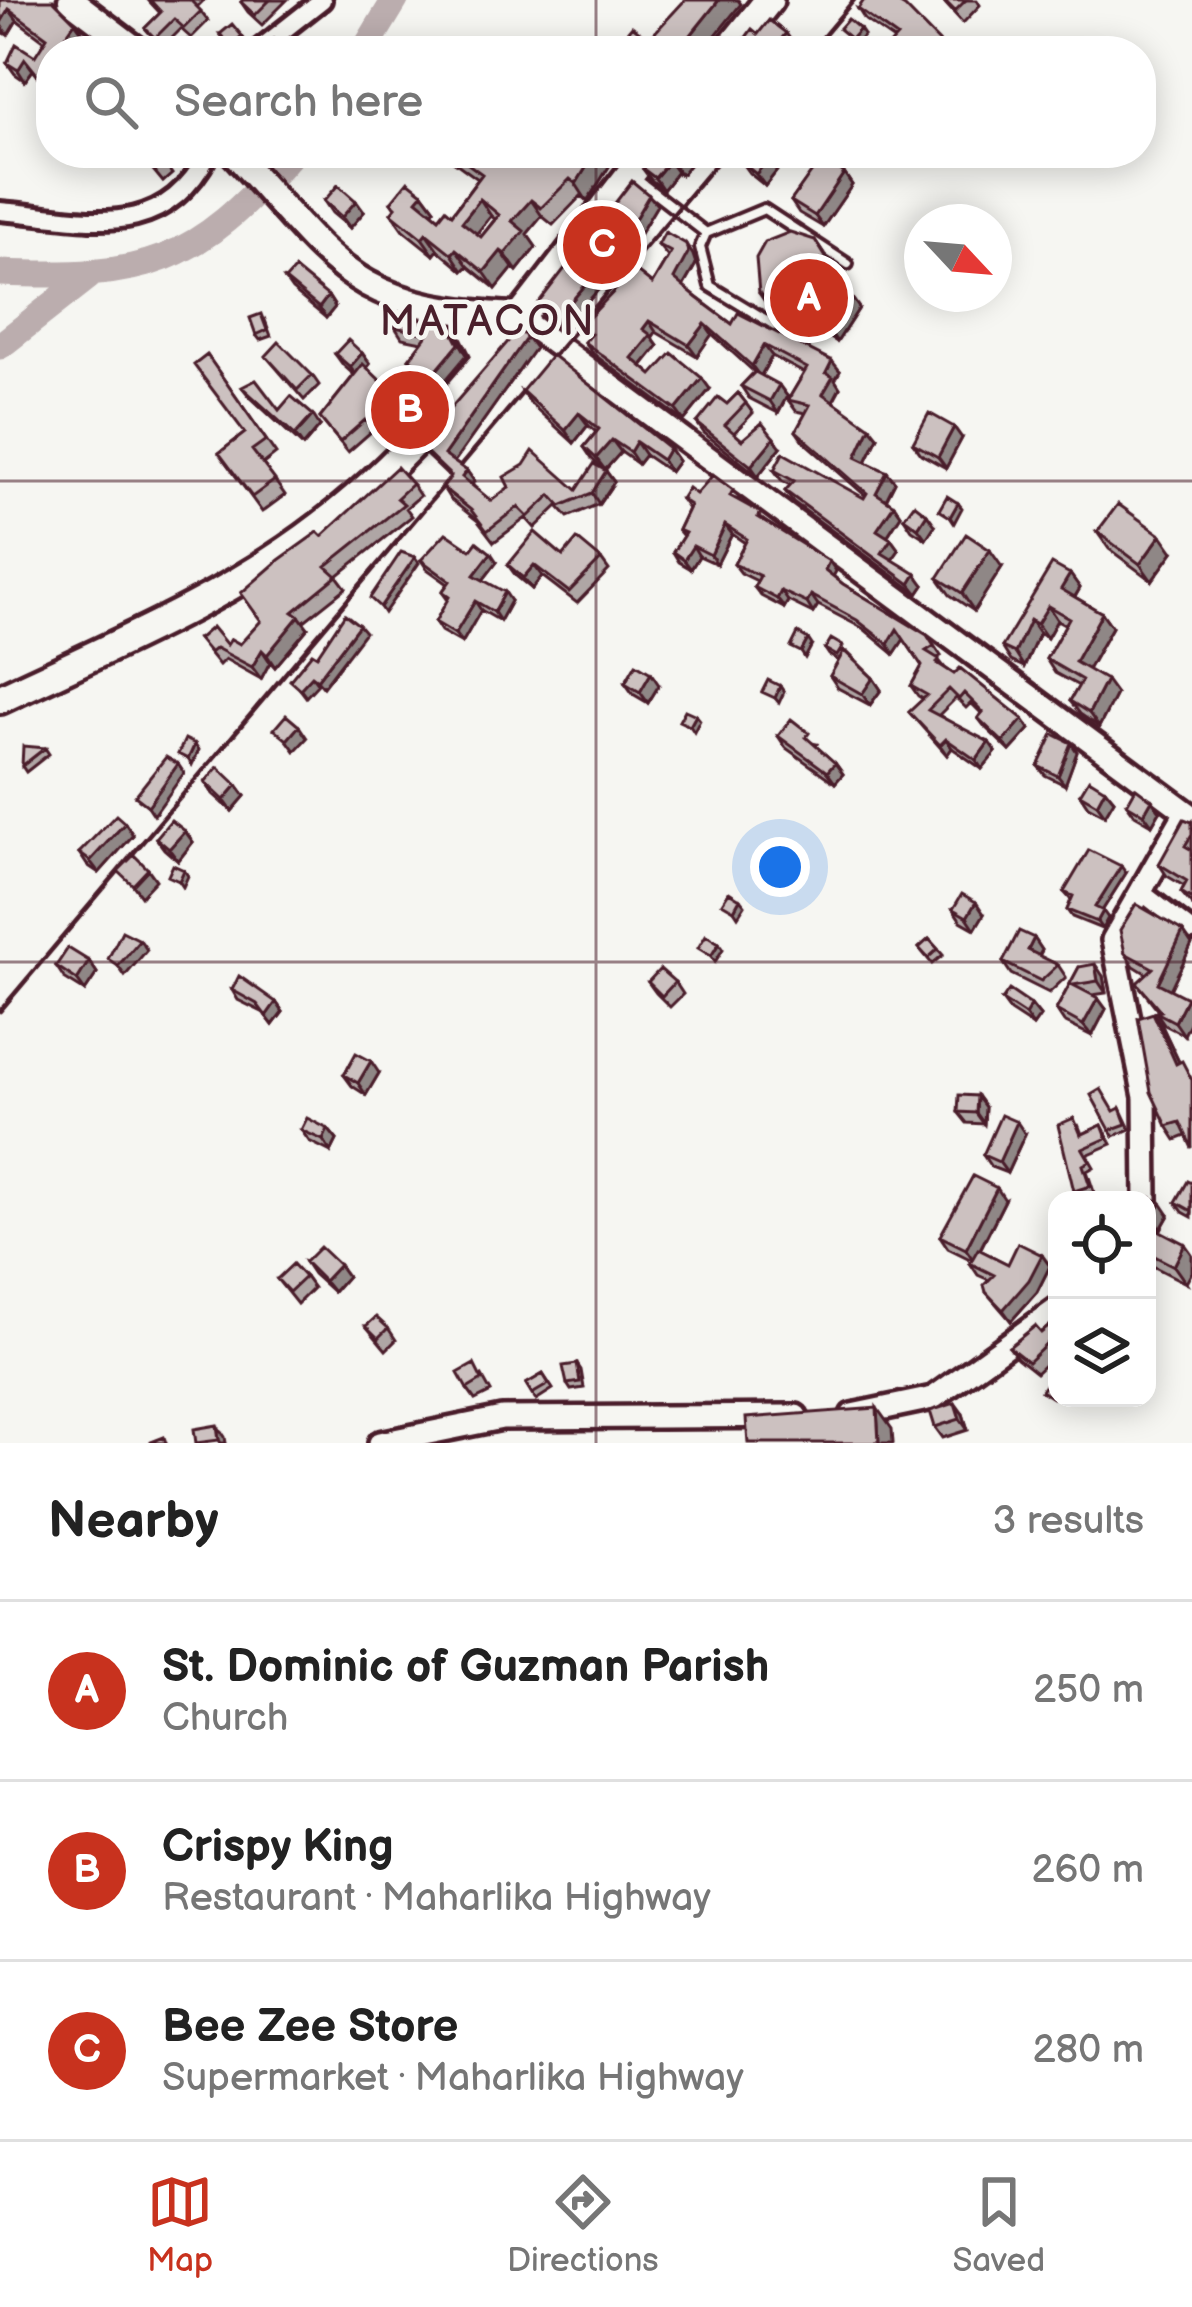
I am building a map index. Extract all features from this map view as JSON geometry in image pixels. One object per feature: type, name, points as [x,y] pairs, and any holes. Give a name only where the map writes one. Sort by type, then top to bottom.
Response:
[{"type":"highway","points":[[740,36],[769,0]]},
{"type":"highway","points":[[0,699],[204,601],[288,550],[400,455],[635,168]]},
{"type":"main road","points":[[71,0],[118,36]]},
{"type":"main road","points":[[248,168],[308,235],[379,294],[464,313],[517,316]]},
{"type":"main road","points":[[464,313],[485,355]]},
{"type":"street","points":[[276,36],[322,0]]},
{"type":"street","points":[[0,211],[123,222],[177,199],[199,168]]},
{"type":"street","points":[[517,316],[1189,814],[1112,940],[1144,1097],[1145,1191]]},
{"type":"street","points":[[1140,891],[1192,931]]},
{"type":"street","points":[[836,1415],[934,1398],[1048,1316]]},
{"type":"street","points":[[380,1443],[502,1418],[812,1416]]},
{"type":"lane","points":[[642,168],[706,233]]},
{"type":"lane","points":[[796,338],[710,286],[700,247],[706,233],[764,209],[848,265]]},
{"type":"building","points":[[0,0],[53,0],[75,22],[65,36],[46,36],[9,9],[0,24]]},
{"type":"building","points":[[150,0],[190,0],[201,11],[184,28],[174,19],[153,36],[145,28],[161,12]]},
{"type":"building","points":[[243,0],[270,0],[255,15]]},
{"type":"building","points":[[685,0],[719,0],[690,36],[652,36]]},
{"type":"building","points":[[864,0],[893,0],[933,36],[896,36],[858,9]]},
{"type":"building","points":[[944,0],[966,0],[955,11]]},
{"type":"building","points":[[848,19],[860,29],[847,36],[839,29]]},
{"type":"building","points":[[769,20],[786,33],[747,36],[752,29],[758,34]]},
{"type":"building","points":[[232,24],[242,36],[222,36]]},
{"type":"building","points":[[632,26],[645,36],[624,36]]},
{"type":"building","points":[[16,44],[35,56],[36,73],[25,59],[18,70],[7,63]]},
{"type":"building","points":[[474,168],[586,168],[576,184],[570,179],[541,208],[531,200],[512,221],[524,231],[484,272],[456,249],[452,254],[426,233],[422,238],[391,213],[396,207],[391,202],[408,181],[423,193],[417,200],[439,218],[446,209],[452,214],[482,174]],"holes":[[[480,199],[499,215],[481,237],[462,222]]]},
{"type":"building","points":[[644,168],[663,168],[655,178]]},
{"type":"building","points":[[814,168],[838,168],[844,173],[815,216],[791,201]]},
{"type":"building","points":[[632,181],[649,195],[614,254],[652,284],[671,252],[658,245],[665,232],[686,244],[688,253],[674,279],[697,298],[732,324],[738,313],[832,361],[826,373],[833,377],[823,394],[870,427],[856,457],[887,472],[876,493],[894,505],[877,530],[891,539],[882,553],[916,574],[910,584],[785,491],[794,481],[774,470],[783,453],[864,498],[867,493],[796,431],[810,405],[788,400],[807,368],[764,345],[752,366],[705,324],[689,345],[649,321],[643,329],[651,335],[632,358],[652,375],[672,353],[702,378],[676,410],[584,342],[591,334],[581,326],[622,283],[601,267],[555,320],[536,306]]},
{"type":"building","points":[[338,185],[356,201],[342,217],[324,201]]},
{"type":"building","points":[[790,232],[815,240],[827,259],[820,269],[843,285],[821,319],[794,303],[776,303],[759,293],[756,258],[765,242]]},
{"type":"building","points":[[295,269],[328,296],[319,308],[285,280]]},
{"type":"building","points":[[398,313],[426,320],[429,313],[445,317],[459,344],[432,376],[409,359],[428,334],[395,327]]},
{"type":"building","points":[[261,314],[267,330],[256,335],[250,318]]},
{"type":"building","points":[[518,330],[527,337],[444,455],[467,471],[462,477],[491,501],[509,487],[504,477],[524,465],[533,451],[577,490],[594,464],[606,471],[592,493],[561,506],[551,495],[528,517],[518,507],[487,531],[471,510],[443,488],[451,476],[419,445]]},
{"type":"building","points":[[348,340],[362,353],[350,367],[335,354]]},
{"type":"building","points":[[279,342],[312,375],[297,390],[266,356]]},
{"type":"building","points":[[207,355],[266,440],[252,450],[275,480],[252,497],[219,453],[245,433],[194,365]]},
{"type":"building","points":[[552,355],[669,448],[662,460],[636,442],[630,452],[612,440],[596,458],[584,447],[599,429],[579,413],[565,430],[522,391]]},
{"type":"building","points":[[363,364],[385,385],[402,364],[411,371],[390,398],[396,403],[374,428],[365,420],[340,442],[320,418]]},
{"type":"building","points":[[755,372],[779,385],[770,401],[741,386]]},
{"type":"building","points":[[256,380],[279,410],[291,396],[313,415],[295,435],[242,387]]},
{"type":"building","points":[[738,393],[746,403],[725,425],[742,440],[762,423],[774,438],[751,466],[697,423],[718,397],[727,404]]},
{"type":"building","points":[[929,413],[954,427],[938,457],[913,443]]},
{"type":"building","points":[[397,467],[412,484],[397,498],[404,504],[326,566],[337,576],[293,612],[299,616],[267,655],[262,650],[252,667],[216,648],[210,653],[198,639],[212,627],[227,645],[231,639],[240,644],[261,621],[241,593],[318,532],[322,536]]},
{"type":"building","points":[[713,475],[733,490],[730,496],[761,513],[758,517],[829,561],[825,570],[843,584],[927,635],[934,646],[926,651],[939,659],[937,663],[954,674],[960,668],[1023,719],[1003,742],[978,718],[983,712],[964,693],[959,699],[949,689],[928,710],[989,742],[976,760],[946,739],[940,745],[909,712],[927,695],[911,686],[922,666],[897,629],[888,644],[857,620],[811,595],[807,603],[781,591],[777,599],[754,587],[760,576],[734,564],[747,539],[725,525],[711,555],[693,546],[684,560],[673,552],[685,533],[678,530],[690,505],[681,499],[688,488],[696,494]]},
{"type":"building","points":[[947,496],[958,503],[950,517],[939,510]]},
{"type":"building","points":[[914,504],[927,514],[918,528],[904,518]]},
{"type":"building","points":[[1118,504],[1161,535],[1140,564],[1097,532]]},
{"type":"building","points":[[535,532],[563,556],[577,539],[601,559],[569,592],[534,565],[523,578],[508,565]]},
{"type":"building","points":[[446,533],[471,550],[477,542],[491,553],[474,575],[505,592],[494,612],[475,601],[455,634],[435,622],[449,597],[442,592],[450,581],[421,560]]},
{"type":"building","points":[[966,534],[990,550],[962,593],[938,578]]},
{"type":"building","points":[[401,552],[415,557],[380,607],[370,598]]},
{"type":"building","points":[[1052,564],[1070,574],[1061,589],[1102,613],[1075,662],[1106,680],[1089,713],[1070,701],[1082,680],[1046,659],[1069,618],[1048,606],[1037,624],[1030,620],[1015,653],[1002,647]]},
{"type":"building","points":[[345,614],[359,625],[317,680],[312,676],[300,689],[290,680],[312,653],[317,656]]},
{"type":"building","points":[[798,633],[808,639],[801,652],[791,647]]},
{"type":"building","points":[[831,639],[843,646],[837,656],[825,649]]},
{"type":"building","points":[[844,651],[873,678],[862,694],[830,676]]},
{"type":"building","points":[[636,664],[651,673],[640,692],[625,683]]},
{"type":"building","points":[[768,680],[780,686],[775,698],[762,692]]},
{"type":"building","points":[[685,710],[696,715],[690,726],[679,721]]},
{"type":"building","points":[[286,715],[299,726],[287,740],[274,729]]},
{"type":"building","points":[[791,719],[835,763],[827,772],[778,736]]},
{"type":"building","points":[[1053,734],[1071,743],[1058,776],[1038,766]]},
{"type":"building","points":[[185,739],[195,744],[188,759],[178,754]]},
{"type":"building","points":[[23,746],[45,748],[22,766]]},
{"type":"building","points":[[166,757],[178,764],[148,806],[135,796]]},
{"type":"building","points":[[218,767],[237,785],[224,800],[205,782]]},
{"type":"building","points":[[1089,779],[1105,789],[1097,804],[1080,794]]},
{"type":"building","points":[[1136,788],[1152,800],[1144,814],[1127,804]]},
{"type":"building","points":[[116,815],[125,823],[90,861],[79,853]]},
{"type":"building","points":[[1184,819],[1192,822],[1185,846],[1192,850],[1192,899],[1181,892],[1187,881],[1159,864]]},
{"type":"building","points":[[171,820],[185,831],[169,849],[156,838]]},
{"type":"building","points":[[1089,850],[1121,866],[1095,907],[1103,911],[1097,922],[1067,910],[1073,896],[1064,892]]},
{"type":"building","points":[[134,855],[148,869],[133,885],[118,871]]},
{"type":"building","points":[[173,865],[184,870],[179,881],[168,876]]},
{"type":"building","points":[[729,892],[740,899],[734,910],[722,903]]},
{"type":"building","points":[[962,894],[976,902],[967,917],[953,909]]},
{"type":"building","points":[[1136,904],[1183,931],[1158,983],[1187,998],[1175,1022],[1156,1012],[1161,1011],[1137,983],[1153,968],[1125,953],[1120,930]]},
{"type":"building","points":[[122,931],[140,940],[118,966],[108,959]]},
{"type":"building","points":[[1019,931],[1034,938],[1028,950],[1058,965],[1041,981],[1003,962]]},
{"type":"building","points":[[706,935],[719,943],[711,956],[698,948]]},
{"type":"building","points":[[929,939],[938,949],[928,958],[919,948]]},
{"type":"building","points":[[68,948],[89,961],[77,980],[56,966]]},
{"type":"building","points":[[1095,964],[1098,981],[1073,985],[1098,998],[1083,1025],[1056,1010],[1079,967]]},
{"type":"building","points":[[660,969],[675,982],[662,996],[648,982]]},
{"type":"building","points":[[239,976],[276,1002],[266,1016],[257,1004],[232,990]]},
{"type":"building","points":[[1009,990],[1031,1005],[1025,1015],[1002,1000]]},
{"type":"building","points":[[1153,1013],[1176,1064],[1182,1061],[1192,1080],[1192,1148],[1180,1122],[1167,1126],[1151,1092],[1138,1018]]},
{"type":"building","points":[[356,1053],[371,1061],[358,1083],[344,1075]]},
{"type":"building","points":[[1101,1089],[1114,1111],[1120,1108],[1126,1124],[1110,1130],[1091,1095]]},
{"type":"building","points":[[959,1095],[977,1096],[976,1113],[958,1112]]},
{"type":"building","points":[[1001,1115],[1017,1122],[999,1162],[983,1155]]},
{"type":"building","points":[[307,1118],[328,1129],[323,1140],[301,1130]]},
{"type":"building","points":[[1074,1118],[1081,1135],[1102,1125],[1107,1138],[1083,1149],[1090,1161],[1083,1165],[1090,1186],[1074,1191],[1058,1125]]},
{"type":"building","points":[[973,1176],[997,1188],[966,1249],[940,1236]]},
{"type":"building","points":[[1188,1181],[1192,1183],[1192,1211],[1176,1202]]},
{"type":"building","points":[[1156,1229],[1185,1244],[1174,1266],[1156,1257]]},
{"type":"building","points":[[1018,1243],[1042,1255],[1029,1280],[1003,1310],[984,1285],[994,1275],[970,1263],[978,1249],[1008,1264]]},
{"type":"building","points":[[320,1247],[339,1265],[324,1281],[305,1262]]},
{"type":"building","points":[[293,1264],[305,1277],[289,1292],[277,1279]]},
{"type":"building","points":[[376,1317],[388,1328],[378,1338],[366,1326]]},
{"type":"building","points":[[1035,1326],[1041,1333],[1048,1327],[1048,1343],[1028,1362],[1009,1347]]},
{"type":"building","points":[[474,1364],[482,1380],[467,1389],[458,1373]]},
{"type":"building","points":[[577,1364],[580,1382],[567,1384],[563,1366]]},
{"type":"building","points":[[543,1374],[549,1384],[532,1394],[526,1384]]},
{"type":"building","points":[[955,1403],[960,1419],[935,1427],[930,1411]]},
{"type":"building","points":[[877,1408],[879,1443],[748,1443],[746,1418]]},
{"type":"building","points":[[217,1425],[219,1440],[196,1443],[194,1429]]},
{"type":"waterway","points":[[373,36],[395,0]]},
{"type":"waterway","points":[[0,273],[94,273],[164,257],[226,220],[278,168]]},
{"type":"waterway","points":[[0,346],[88,277]]},
{"type":"railway","points":[[824,36],[854,0]]},
{"type":"railway","points":[[0,1011],[712,168]]},
{"type":"place","name":"Bee Zee Store","points":[[602,245]]},
{"type":"place","name":"St. Dominic of Guzman Parish","points":[[809,298]]},
{"type":"place","name":"Crispy King","points":[[410,410]]},
{"type":"district","name":"MATACON","points":[[488,322]]}]
